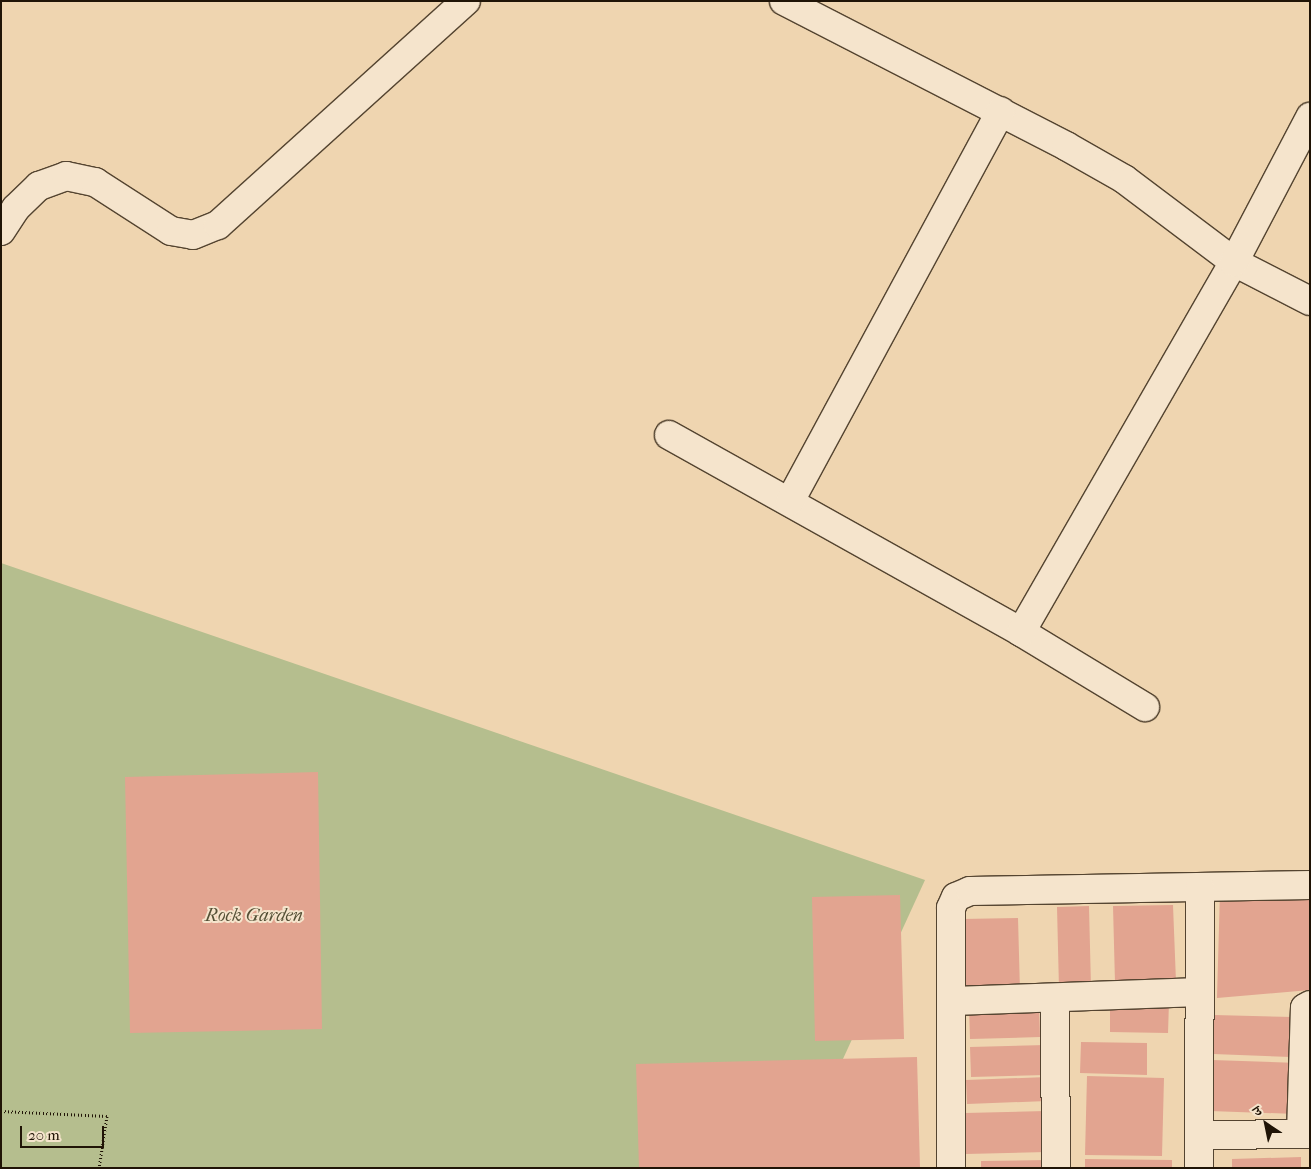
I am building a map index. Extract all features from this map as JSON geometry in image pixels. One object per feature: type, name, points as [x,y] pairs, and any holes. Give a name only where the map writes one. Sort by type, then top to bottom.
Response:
[{"type":"street","points":[[1,231],[16,208],[39,186],[66,176],[95,182],[171,231],[194,235],[218,225],[466,1]]},
{"type":"street","points":[[784,1],[1001,111],[1124,179],[1234,262],[1310,302]]},
{"type":"street","points":[[790,501],[1001,111]]},
{"type":"street","points":[[1021,632],[1234,262],[1310,117]]},
{"type":"street","points":[[669,435],[1021,632],[1145,707]]},
{"type":"street","points":[[951,1168],[954,1001],[951,908],[963,894],[1310,885]]},
{"type":"street","points":[[1200,888],[1200,1168]]},
{"type":"street","points":[[954,1001],[1055,1000],[1200,992]]},
{"type":"street","points":[[1055,1000],[1056,1168]]},
{"type":"street","points":[[1200,1135],[1306,1134],[1305,1008],[1310,1005]]},
{"type":"path","points":[[1,1111],[107,1116],[98,1168]]},
{"type":"green space","name":"Rock Garden","points":[[1,563],[925,880],[793,1168],[1,1168]]},
{"type":"building","points":[[318,772],[322,1029],[130,1033],[125,777]]},
{"type":"building","points":[[1220,891],[1310,894],[1310,990],[1217,998]]},
{"type":"building","points":[[900,895],[904,1039],[815,1041],[812,897]]},
{"type":"building","points":[[1173,905],[1176,982],[1115,983],[1113,906]]},
{"type":"building","points":[[1089,906],[1091,988],[1059,989],[1057,907]]},
{"type":"building","points":[[1018,918],[1020,991],[964,993],[962,919]]},
{"type":"building","points":[[1110,1001],[1169,1002],[1168,1033],[1110,1032]]},
{"type":"building","points":[[1039,1004],[1040,1037],[970,1039],[969,1007]]},
{"type":"building","points":[[1214,1015],[1293,1017],[1291,1057],[1213,1054]]},
{"type":"building","points":[[1081,1042],[1147,1043],[1147,1075],[1080,1073]]},
{"type":"building","points":[[1046,1045],[1046,1075],[971,1077],[970,1047]]},
{"type":"building","points":[[917,1057],[920,1168],[639,1168],[636,1064]]},
{"type":"building","points":[[1212,1060],[1298,1063],[1296,1114],[1210,1111]]},
{"type":"building","points":[[1087,1076],[1164,1078],[1162,1156],[1085,1155]]},
{"type":"building","points":[[1047,1077],[1047,1101],[967,1104],[966,1080]]},
{"type":"building","points":[[1046,1111],[1047,1152],[966,1154],[965,1113]]},
{"type":"building","points":[[1301,1157],[1301,1168],[1232,1168],[1232,1159]]},
{"type":"building","points":[[1085,1159],[1172,1160],[1172,1168],[1085,1168]]},
{"type":"building","points":[[1048,1160],[1049,1168],[981,1168],[981,1161]]}]
